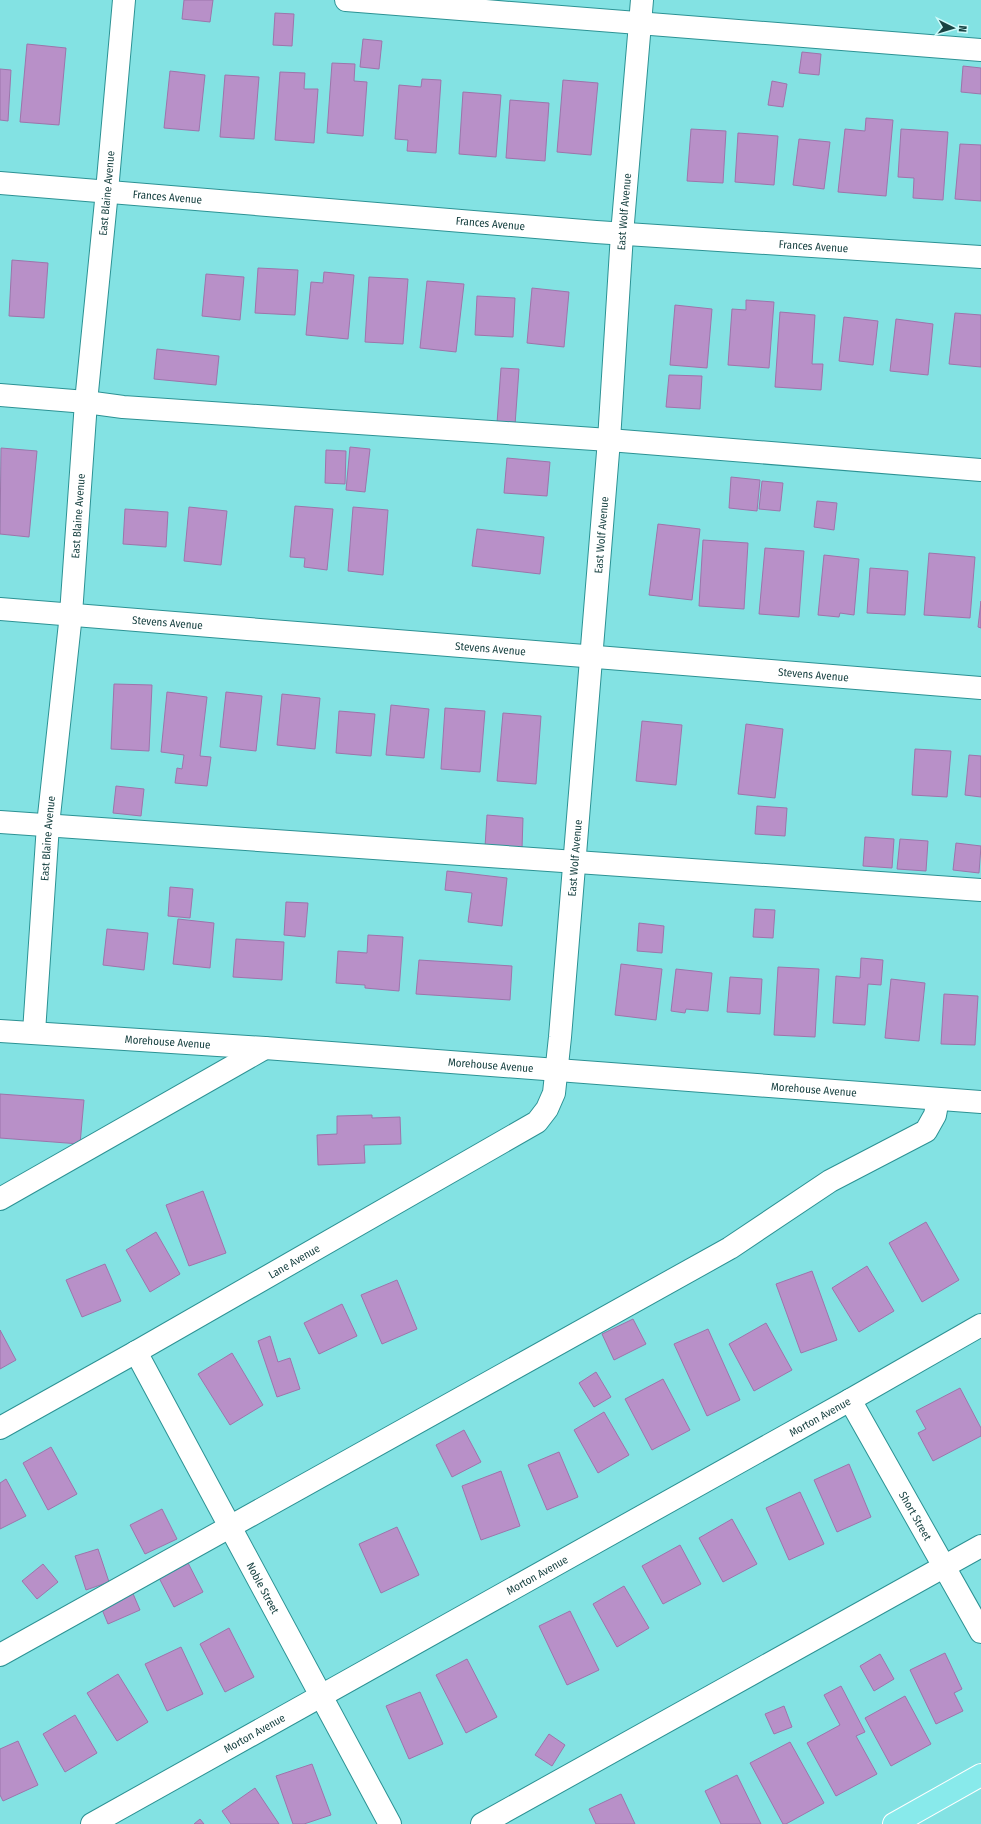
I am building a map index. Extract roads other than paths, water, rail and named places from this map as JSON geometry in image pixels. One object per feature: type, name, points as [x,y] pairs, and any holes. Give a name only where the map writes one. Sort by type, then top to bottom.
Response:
[{"type":"main road","points":[[904,1822],[981,1775]]},
{"type":"street","name":"East Blaine Avenue","points":[[34,1032],[48,826],[71,614],[86,402],[124,0]]},
{"type":"street","points":[[346,0],[981,50]]},
{"type":"street","name":"East Wolf Avenue","points":[[557,1070],[590,655],[609,440],[622,234],[642,0]]},
{"type":"street","name":"Frances Avenue","points":[[0,183],[622,234],[981,257]]},
{"type":"street","points":[[0,395],[86,402],[123,407],[609,440],[981,470]]},
{"type":"street","name":"Stevens Avenue","points":[[0,609],[590,655],[981,688]]},
{"type":"street","points":[[0,822],[981,890]]},
{"type":"street","name":"Morehouse Avenue","points":[[0,1031],[265,1048],[981,1102]]},
{"type":"street","points":[[0,1199],[265,1048]]},
{"type":"street","name":"Lane Avenue","points":[[0,1428],[136,1352],[537,1122],[547,1109],[554,1093],[557,1070]]},
{"type":"street","points":[[0,1655],[730,1248],[830,1181],[926,1131],[935,1115],[938,1099]]},
{"type":"street","name":"Morton Avenue","points":[[92,1824],[850,1400],[981,1324]]},
{"type":"street","name":"Noble Street","points":[[136,1352],[390,1824]]},
{"type":"street","name":"Short Street","points":[[850,1400],[981,1632]]},
{"type":"street","points":[[482,1824],[981,1546]]}]
